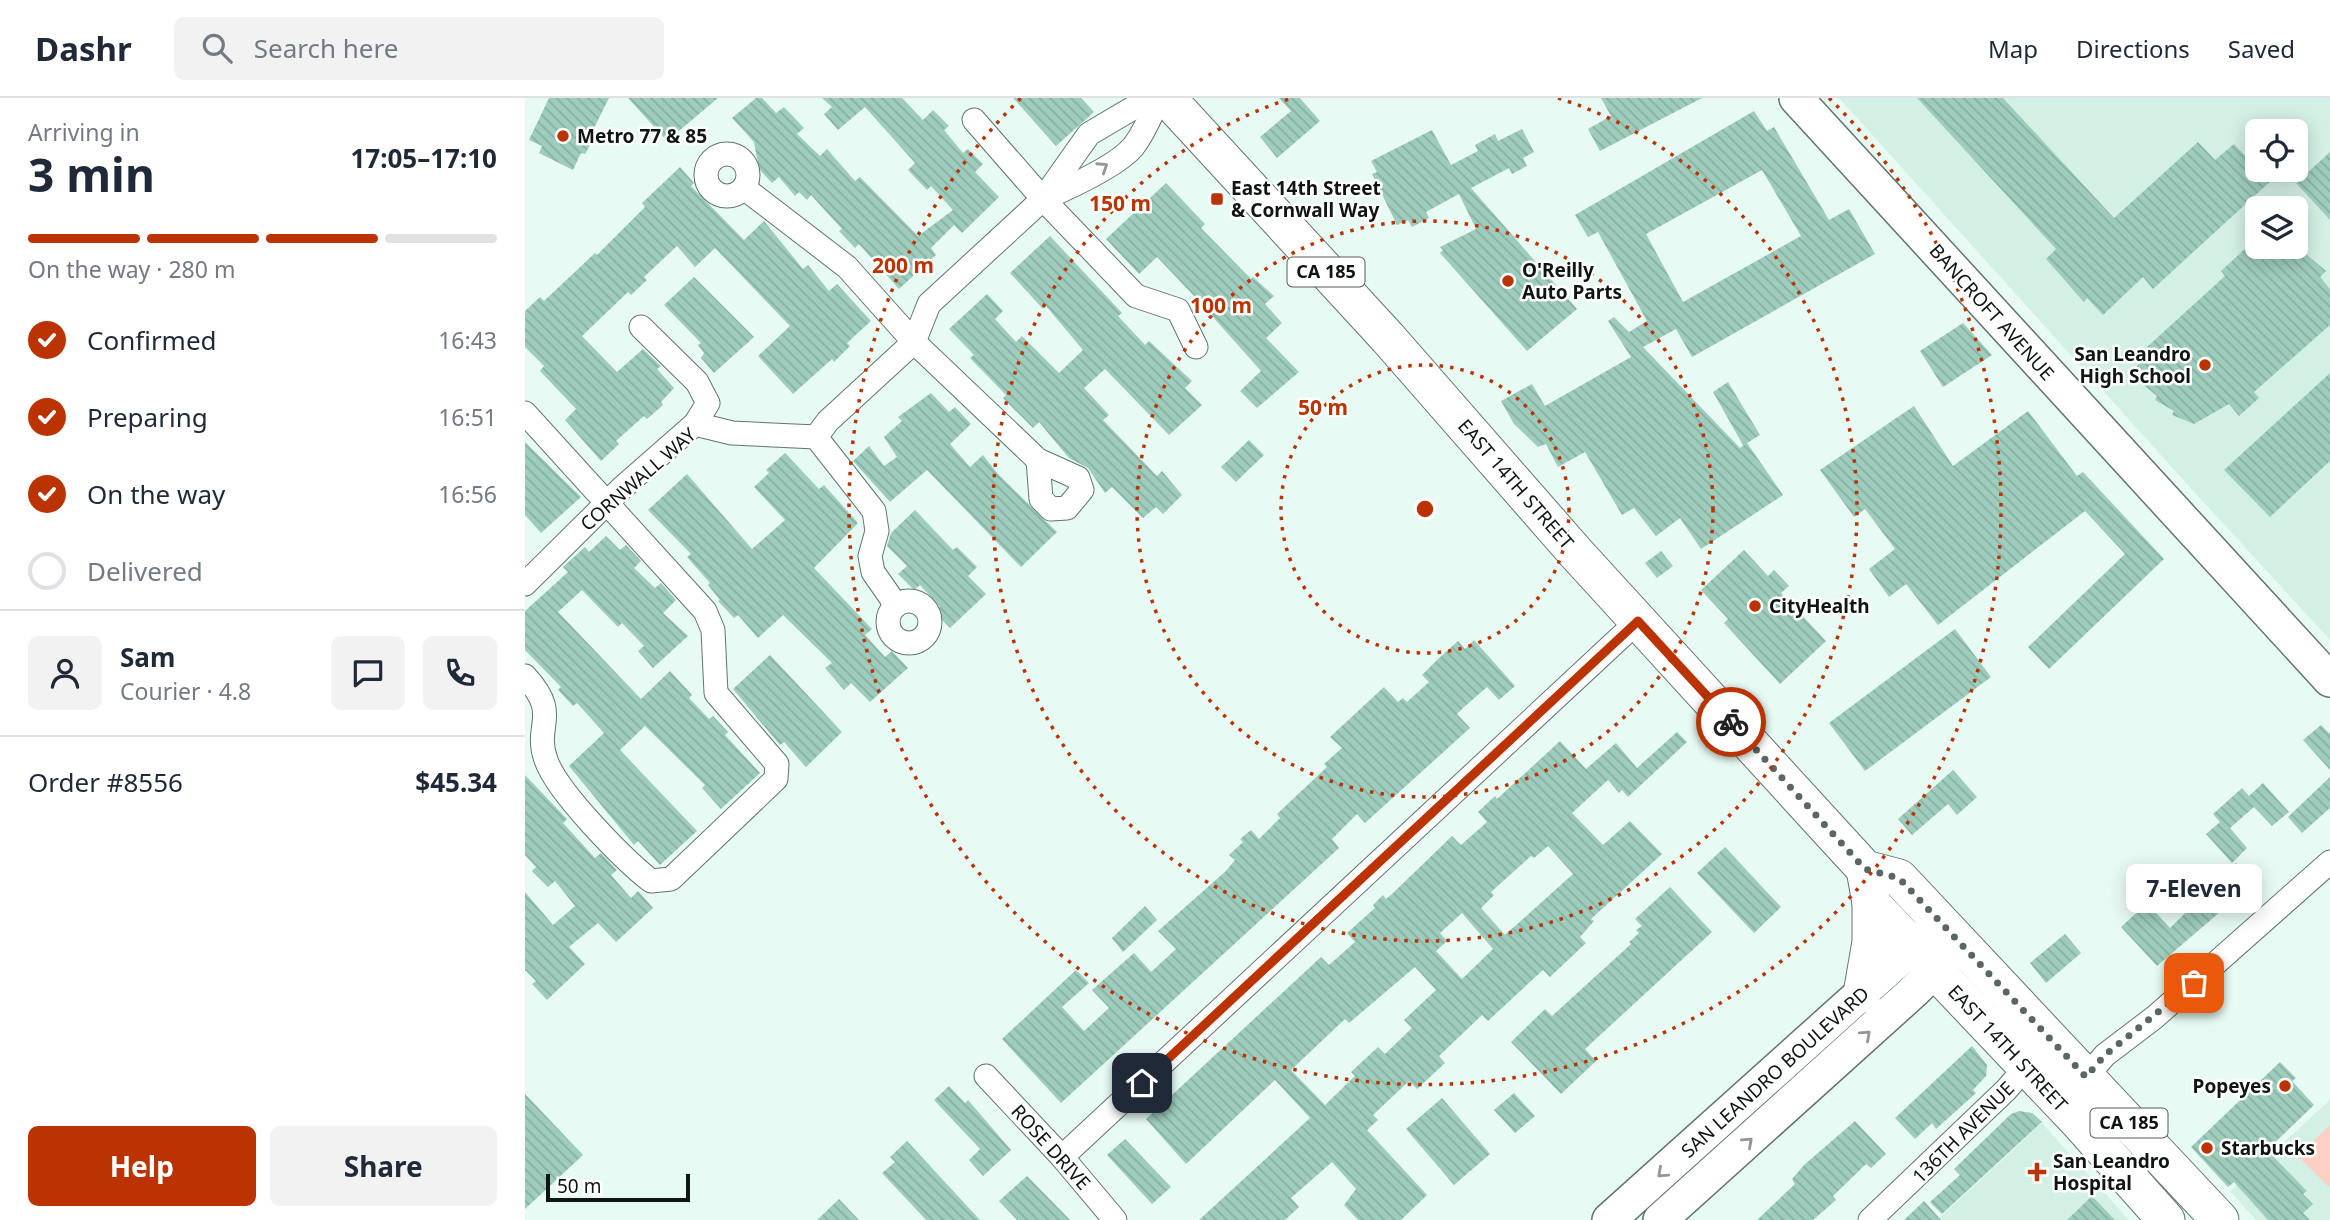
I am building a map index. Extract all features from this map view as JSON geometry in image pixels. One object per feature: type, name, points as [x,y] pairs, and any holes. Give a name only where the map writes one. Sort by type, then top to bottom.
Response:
[{"type":"main road","name":"EAST 14TH STREET","points":[[1167,98],[1403,354],[1638,621],[1868,886],[1924,959],[2166,1220]]},
{"type":"main road","name":"BANCROFT AVENUE","points":[[1796,98],[2330,680]]},
{"type":"main road","name":"EAST 14TH STREET","points":[[1868,886],[1899,878],[2220,1220]]},
{"type":"main road","points":[[1862,994],[1871,942],[1868,886]]},
{"type":"main road","name":"SAN LEANDRO BOULEVARD","points":[[1660,1220],[1951,933]]},
{"type":"main road","name":"SAN LEANDRO BOULEVARD","points":[[1609,1220],[1862,994],[1924,959]]},
{"type":"street","points":[[896,605],[873,572],[870,556],[877,531],[874,511],[816,437],[828,421],[914,342],[929,304],[1042,199],[1089,134],[1150,98]]},
{"type":"street","points":[[1042,199],[1075,185],[1131,150],[1145,130],[1159,98]]},
{"type":"street","points":[[975,120],[1042,199],[1136,296],[1178,310],[1196,347]]},
{"type":"street","points":[[744,188],[847,267],[914,342],[1038,460]]},
{"type":"street","points":[[641,327],[697,382],[708,403],[695,424]]},
{"type":"street","points":[[525,413],[705,611],[713,630],[716,693],[778,764],[776,779],[671,879],[651,881],[553,779],[544,757],[546,709],[539,691],[525,676]]},
{"type":"street","name":"CORNWALL WAY","points":[[525,584],[607,501],[695,424],[732,433],[816,437]]},
{"type":"street","points":[[1062,1157],[1638,621]]},
{"type":"street","points":[[2086,1077],[2105,1055],[2155,1017],[2330,862]]},
{"type":"street","name":"136TH AVENUE","points":[[1870,1220],[1929,1167],[2026,1068],[2050,1039]]},
{"type":"street","name":"ROSE DRIVE","points":[[986,1076],[1062,1157],[1115,1220]]},
{"type":"shaded area","name":"San Leandro High School","points":[[1839,98],[2330,98],[2330,640],[2187,484]]},
{"type":"shaded area","points":[[2330,1100],[2330,1220],[2256,1220],[2230,1191]]},
{"type":"shaded area","name":"San Leandro Hospital","points":[[2042,1123],[2129,1220],[1937,1220]]},
{"type":"shaded area","points":[[2330,1125],[2330,1186],[2329,1187],[2298,1156]]},
{"type":"building","name":"Metro 77 & 85","points":[[549,98],[609,98],[593,130],[597,133],[585,154],[581,153],[573,170],[539,153],[542,146],[529,140]]},
{"type":"building","name":"Metro 77 & 85","points":[[628,98],[718,98],[667,141]]},
{"type":"building","points":[[756,98],[762,98],[776,113],[784,107],[804,128],[797,134],[820,156],[827,149],[855,181],[860,177],[918,236],[953,210],[931,186],[927,190],[908,170],[915,163],[865,107],[838,130],[824,114],[832,107],[822,98],[902,98],[923,120],[933,110],[949,126],[944,130],[963,153],[968,149],[983,164],[975,172],[999,197],[962,233],[954,225],[931,248],[936,255],[899,289],[859,244],[855,248],[839,231],[842,229],[811,195],[807,200],[799,192],[795,196],[779,177],[772,183],[759,169],[754,142],[732,118]]},
{"type":"building","points":[[1013,98],[1081,98],[1094,112],[1056,146]]},
{"type":"building","points":[[1279,98],[1300,98],[1320,121],[1277,158],[1260,137],[1291,111]]},
{"type":"building","points":[[1601,98],[1702,98],[1600,151],[1588,129],[1611,116]]},
{"type":"building","points":[[1917,98],[2003,98],[2114,218],[2198,142],[2215,160],[2234,144],[2245,156],[2245,182],[2270,182],[2254,196],[2245,196],[2245,205],[2153,289],[2143,277],[2103,315],[2087,298],[2084,302],[2046,259],[2056,249]]},
{"type":"building","points":[[1754,111],[1767,131],[1774,127],[1829,220],[1849,209],[1875,254],[1692,357],[1676,329],[1643,347],[1740,448],[1745,444],[1743,445],[1713,392],[1728,382],[1760,435],[1747,443],[1783,495],[1701,549],[1680,518],[1656,536],[1634,508],[1622,515],[1585,452],[1558,467],[1546,444],[1538,447],[1514,424],[1501,401],[1532,384],[1545,406],[1631,357],[1608,321],[1614,317],[1629,332],[1647,321],[1598,232],[1588,237],[1575,215]],"holes":[[[1762,170],[1801,236],[1683,302],[1646,234]]]},
{"type":"building","points":[[1522,129],[1534,152],[1523,158],[1527,166],[1512,174],[1509,168],[1471,188],[1577,309],[1527,351],[1440,253],[1443,250],[1440,247],[1476,229],[1459,194],[1426,212],[1429,218],[1412,227],[1408,220],[1397,225],[1372,174],[1377,172],[1371,161],[1432,130],[1451,165],[1478,151],[1475,145],[1495,134],[1498,141]]},
{"type":"building","points":[[2330,152],[2330,220],[2296,183],[2308,182],[2308,172]]},
{"type":"building","points":[[680,167],[694,183],[691,186],[744,240],[764,221],[803,269],[808,265],[829,291],[837,284],[871,321],[847,343],[850,346],[834,362],[832,359],[793,394],[758,356],[790,326],[715,248],[695,267],[677,246],[644,277],[647,280],[631,295],[628,292],[582,336],[617,372],[643,349],[661,366],[657,369],[674,388],[661,402],[663,405],[647,419],[644,416],[616,441],[619,444],[601,461],[565,420],[576,409],[540,371],[544,366],[525,347],[525,311],[540,297],[544,301],[595,253],[597,255],[645,207],[642,203]]},
{"type":"building","points":[[1166,183],[1205,224],[1201,228],[1251,279],[1253,277],[1274,296],[1265,304],[1282,323],[1266,338],[1299,372],[1257,408],[1240,391],[1261,371],[1196,298],[1157,257],[1139,274],[1106,239]]},
{"type":"building","points":[[1050,236],[1122,313],[1118,316],[1145,345],[1149,341],[1192,381],[1185,388],[1202,405],[1169,435],[1105,369],[1084,388],[1109,415],[1103,420],[1157,476],[1162,471],[1182,495],[1163,514],[1156,507],[1143,518],[1112,487],[1105,493],[1088,468],[1069,458],[1039,422],[1033,428],[1003,398],[1006,395],[970,358],[974,355],[949,329],[987,294],[1003,311],[995,319],[1016,342],[1022,336],[1059,373],[1083,350],[1046,306],[1043,309],[1010,273]]},
{"type":"building","points":[[2245,249],[2245,259],[2308,259],[2308,256],[2326,271],[2320,277],[2330,289],[2330,325],[2254,392],[2259,398],[2239,416],[2229,404],[2194,424],[2172,415],[2174,411],[2155,400],[2157,396],[2140,382],[2143,378],[2134,372],[2147,347],[2225,276],[2221,271]]},
{"type":"building","points":[[694,277],[754,337],[714,373],[701,358],[704,353],[698,345],[701,343],[664,305]]},
{"type":"building","points":[[1963,323],[1992,355],[1943,387],[1920,351]]},
{"type":"building","points":[[2330,373],[2330,461],[2270,517],[2224,470]]},
{"type":"building","points":[[931,393],[949,412],[955,407],[971,424],[950,444],[970,467],[983,455],[998,474],[1057,532],[1021,567],[927,470],[890,502],[853,461],[869,446],[884,466],[897,457],[884,437],[902,421],[898,417]]},
{"type":"building","points":[[1914,406],[1953,466],[2028,411],[2077,476],[2083,472],[2164,559],[2049,669],[2028,647],[2125,554],[2085,511],[1938,625],[1906,584],[1889,597],[1869,569],[1895,549],[1865,509],[1854,517],[1820,470]]},
{"type":"building","points":[[1249,440],[1264,455],[1236,482],[1221,467]]},
{"type":"building","points":[[525,442],[581,497],[541,533],[525,515]]},
{"type":"building","points":[[785,453],[819,489],[824,485],[858,523],[814,568],[872,629],[865,635],[885,657],[892,651],[908,668],[870,702],[851,683],[844,690],[825,668],[832,663],[783,615],[758,638],[738,615],[734,618],[718,601],[720,600],[708,585],[710,583],[687,557],[691,554],[648,510],[687,474],[752,549],[785,520],[754,487],[769,473],[766,470]]},
{"type":"building","points":[[915,510],[953,550],[957,547],[977,567],[968,576],[986,594],[950,628],[935,612],[940,607],[920,585],[914,590],[898,574],[907,566],[887,546],[891,533]]},
{"type":"building","points":[[606,536],[620,550],[626,545],[641,561],[634,568],[655,588],[661,583],[676,600],[663,613],[688,636],[653,668],[638,651],[644,646],[622,623],[618,627],[582,590],[558,612],[641,699],[670,671],[692,695],[689,698],[709,719],[713,716],[728,732],[725,735],[760,773],[721,809],[702,788],[705,785],[645,726],[620,750],[697,831],[660,865],[638,841],[634,845],[569,766],[604,733],[577,703],[573,706],[558,690],[561,687],[525,650],[525,611],[568,572],[563,567],[585,547],[589,552]]},
{"type":"building","name":"CityHealth","points":[[1744,550],[1768,576],[1774,570],[1789,586],[1781,593],[1826,641],[1780,684],[1724,623],[1728,619],[1701,590]]},
{"type":"building","points":[[1661,551],[1673,566],[1657,578],[1645,563]]},
{"type":"building","points":[[1955,629],[1991,677],[1865,771],[1829,723]]},
{"type":"building","points":[[1474,640],[1515,686],[1499,700],[1487,687],[1463,708],[1457,714],[1470,728],[1365,823],[1357,814],[1332,839],[1339,848],[1061,1103],[1002,1039],[1076,970],[1089,983],[1062,1007],[1084,1031],[1109,1008],[1092,990],[1134,953],[1151,972],[1176,949],[1158,931],[1226,871],[1235,860],[1229,855],[1243,842],[1240,839],[1251,830],[1259,839],[1280,818],[1277,814],[1327,767],[1324,764],[1342,748],[1330,737],[1384,687],[1398,702],[1403,698],[1407,702],[1429,682],[1422,675],[1438,659],[1458,641],[1465,649]]},
{"type":"building","points":[[770,655],[842,732],[806,767],[784,742],[780,745],[733,689]]},
{"type":"building","points":[[2321,725],[2330,734],[2330,770],[2303,740]]},
{"type":"building","points":[[1677,732],[1687,742],[1628,797],[1622,790],[1619,793],[1608,780],[1572,813],[1603,845],[1630,821],[1662,854],[1591,919],[1594,921],[1580,937],[1586,943],[1550,977],[1543,970],[1488,1021],[1482,1015],[1439,1056],[1445,1063],[1417,1089],[1409,1081],[1373,1115],[1378,1120],[1367,1130],[1427,1195],[1401,1220],[1358,1220],[1344,1205],[1356,1189],[1332,1162],[1291,1198],[1299,1207],[1285,1220],[1199,1220],[1310,1118],[1275,1080],[1186,1164],[1146,1119],[1321,957],[1329,965],[1355,942],[1347,933],[1375,908],[1373,905],[1383,895],[1386,899],[1392,894],[1452,836],[1461,845],[1487,822],[1478,812],[1495,796],[1497,799],[1560,741],[1586,769],[1616,743],[1637,768]],"holes":[[[1548,846],[1573,874],[1505,935],[1481,908],[1494,895],[1491,892],[1531,856],[1534,858]],[[1462,913],[1493,949],[1462,979],[1436,951],[1447,941],[1440,933]],[[1415,967],[1436,990],[1404,1020],[1412,1028],[1385,1054],[1378,1047],[1351,1072],[1355,1076],[1325,1105],[1291,1070],[1345,1019],[1349,1023]]]},
{"type":"building","points":[[1953,770],[1977,797],[1957,815],[1948,804],[1912,835],[1898,819]]},
{"type":"building","points":[[525,775],[567,819],[563,823],[595,858],[601,853],[617,870],[611,875],[631,898],[638,891],[653,908],[616,942],[598,923],[569,947],[585,964],[547,1000],[532,984],[536,981],[525,970],[525,892],[553,925],[575,906],[555,881],[548,887],[532,871],[536,867],[525,855]]},
{"type":"building","points":[[2330,777],[2330,808],[2302,833],[2288,817]]},
{"type":"building","points":[[2263,783],[2289,812],[2272,826],[2254,807],[2230,828],[2247,848],[2232,863],[2206,834],[2220,822],[2213,814],[2242,788],[2249,796]]},
{"type":"building","points":[[1725,847],[1781,907],[1754,933],[1697,873]]},
{"type":"building","points":[[2236,863],[2251,879],[2224,902],[2227,906],[2157,966],[2121,927],[2147,903],[2170,928]]},
{"type":"building","points":[[1670,887],[1712,932],[1585,1049],[1596,1061],[1561,1094],[1511,1042],[1545,1009],[1552,1016],[1631,944],[1629,942],[1639,933],[1636,930],[1642,926],[1635,919]]},
{"type":"building","points":[[1145,906],[1157,920],[1123,952],[1112,938]]},
{"type":"building","points":[[2065,934],[2081,953],[2046,983],[2030,963]]},
{"type":"building","points":[[1972,1046],[1987,1065],[1986,1076],[1973,1090],[1976,1093],[1936,1129],[1932,1123],[1915,1139],[1895,1118]]},
{"type":"building","points":[[2280,1062],[2296,1078],[2292,1081],[2314,1105],[2267,1150],[2307,1191],[2303,1194],[2313,1204],[2303,1213],[2310,1220],[2268,1220],[2234,1182],[2228,1187],[2191,1147]]},
{"type":"building","points":[[949,1086],[965,1103],[968,1100],[1011,1150],[983,1176],[969,1160],[980,1149],[934,1100]]},
{"type":"building","points":[[1514,1093],[1535,1116],[1515,1133],[1494,1110]]},
{"type":"building","points":[[525,1094],[583,1155],[525,1209]]},
{"type":"building","points":[[1442,1098],[1490,1154],[1454,1185],[1406,1129]]},
{"type":"building","points":[[2019,1111],[2032,1113],[2042,1122],[1942,1214],[1930,1202],[1960,1175],[1954,1169],[2011,1114]]},
{"type":"building","points":[[1855,1121],[1886,1154],[1871,1168],[1866,1164],[1833,1196],[1836,1200],[1813,1220],[1757,1220],[1795,1184],[1792,1179],[1804,1165]]},
{"type":"building","points":[[1125,1139],[1171,1187],[1152,1204],[1107,1155]]},
{"type":"building","points":[[907,1141],[980,1220],[926,1220],[882,1173],[895,1162],[890,1157]]},
{"type":"building","points":[[1027,1176],[1070,1220],[1017,1220],[999,1201]]},
{"type":"building","points":[[2092,1196],[2115,1220],[2067,1220]]},
{"type":"building","points":[[839,1199],[859,1220],[817,1220]]},
{"type":"building","points":[[1924,1201],[1941,1220],[1904,1220]]},
{"type":"way so far","points":[[1731,722],[1865,869],[1899,878],[2086,1077],[2105,1055],[2194,983]]},
{"type":"place","name":"Metro 77 & 85","points":[[563,136]]},
{"type":"place","name":"East 14th Street & Cornwall Way","points":[[1217,199]]},
{"type":"place","name":"O'Reilly Auto Parts","points":[[1508,281]]},
{"type":"place","name":"San Leandro High School","points":[[2205,365]]},
{"type":"place","name":"CityHealth","points":[[1755,606]]},
{"type":"place","name":"7-Eleven","points":[[2194,983]]},
{"type":"place","name":"Popeyes","points":[[2285,1086]]},
{"type":"place","name":"Starbucks","points":[[2207,1148]]},
{"type":"place","name":"San Leandro Hospital","points":[[2037,1172]]},
{"type":"route","points":[[1142,1083],[1638,621],[1731,722]]}]
